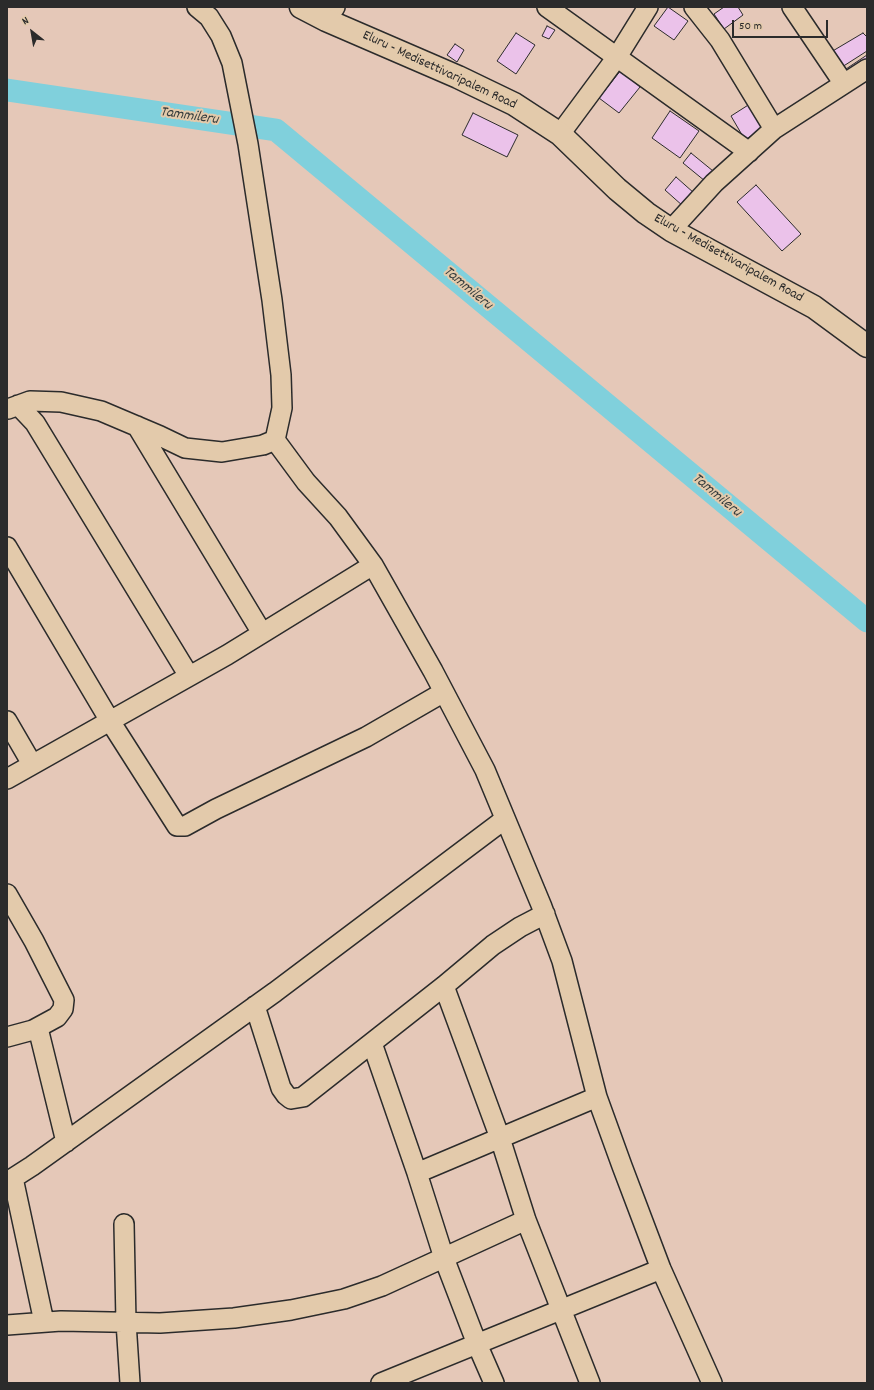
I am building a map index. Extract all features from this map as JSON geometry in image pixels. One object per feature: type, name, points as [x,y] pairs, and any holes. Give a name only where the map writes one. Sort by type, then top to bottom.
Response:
[{"type":"main road","name":"Eluru - Medisettivaripalem Road","points":[[301,7],[331,13],[514,104],[560,134],[617,189],[646,213],[671,230],[814,307],[867,346]]},
{"type":"street","points":[[197,7],[209,17],[222,36],[232,63],[248,144],[272,300],[281,375],[282,408],[275,440],[306,482],[338,516],[373,565],[444,692],[485,770],[545,914],[562,961],[596,1097],[662,1269],[712,1383]]},
{"type":"street","points":[[547,7],[617,56],[748,152]]},
{"type":"street","points":[[560,134],[617,56],[648,7]]},
{"type":"street","points":[[694,7],[720,40],[774,129]]},
{"type":"street","points":[[792,7],[844,84]]},
{"type":"street","points":[[671,230],[714,183],[774,129],[867,69]]},
{"type":"street","points":[[12,407],[30,401],[61,402],[101,411],[185,448],[222,452],[263,445],[275,440]]},
{"type":"street","points":[[12,407],[35,423],[189,676]]},
{"type":"street","points":[[137,426],[262,633]]},
{"type":"street","points":[[7,547],[110,721],[177,826],[185,826],[216,809],[366,737],[444,692]]},
{"type":"street","points":[[7,779],[189,676],[373,565]]},
{"type":"street","points":[[7,721],[32,764]]},
{"type":"street","points":[[44,1322],[10,1180],[66,1142],[255,1006],[505,820]]},
{"type":"street","points":[[7,894],[34,941],[64,1000],[63,1009],[57,1017],[38,1028],[7,1037]]},
{"type":"street","points":[[255,1006],[281,1088],[291,1099],[303,1097],[499,942],[520,927],[545,914]]},
{"type":"street","points":[[444,986],[500,1138],[526,1220],[590,1383]]},
{"type":"street","points":[[38,1028],[66,1142]]},
{"type":"street","points":[[372,1043],[417,1173],[444,1258],[477,1344],[494,1383]]},
{"type":"street","points":[[417,1173],[596,1097]]},
{"type":"street","points":[[7,1325],[61,1321],[160,1323],[234,1318],[291,1310],[344,1299],[382,1286],[526,1220]]},
{"type":"street","points":[[124,1224],[126,1322],[130,1383]]},
{"type":"street","points":[[381,1383],[662,1269]]},
{"type":"building","points":[[668,7],[688,21],[674,40],[654,26]]},
{"type":"building","points":[[724,7],[738,7],[743,15],[724,29],[714,14]]},
{"type":"building","points":[[547,26],[555,30],[549,39],[542,36]]},
{"type":"building","points":[[516,33],[535,45],[516,74],[497,61]]},
{"type":"building","points":[[863,33],[867,37],[867,51],[842,67],[831,52]]},
{"type":"building","points":[[455,44],[464,50],[457,62],[447,55]]},
{"type":"building","points":[[867,55],[867,65],[848,77],[843,71]]},
{"type":"building","points":[[621,70],[640,87],[619,113],[599,98]]},
{"type":"building","points":[[753,102],[768,125],[745,140],[731,116]]},
{"type":"building","points":[[670,111],[699,131],[680,158],[652,138]]},
{"type":"building","points":[[473,113],[518,135],[507,157],[462,135]]},
{"type":"building","points":[[691,153],[713,171],[705,181],[683,163]]},
{"type":"building","points":[[676,177],[694,193],[683,206],[665,190]]},
{"type":"building","points":[[756,185],[801,234],[782,251],[737,202]]},
{"type":"waterway","name":"Tammileru","points":[[7,90],[276,130],[867,621]]}]
